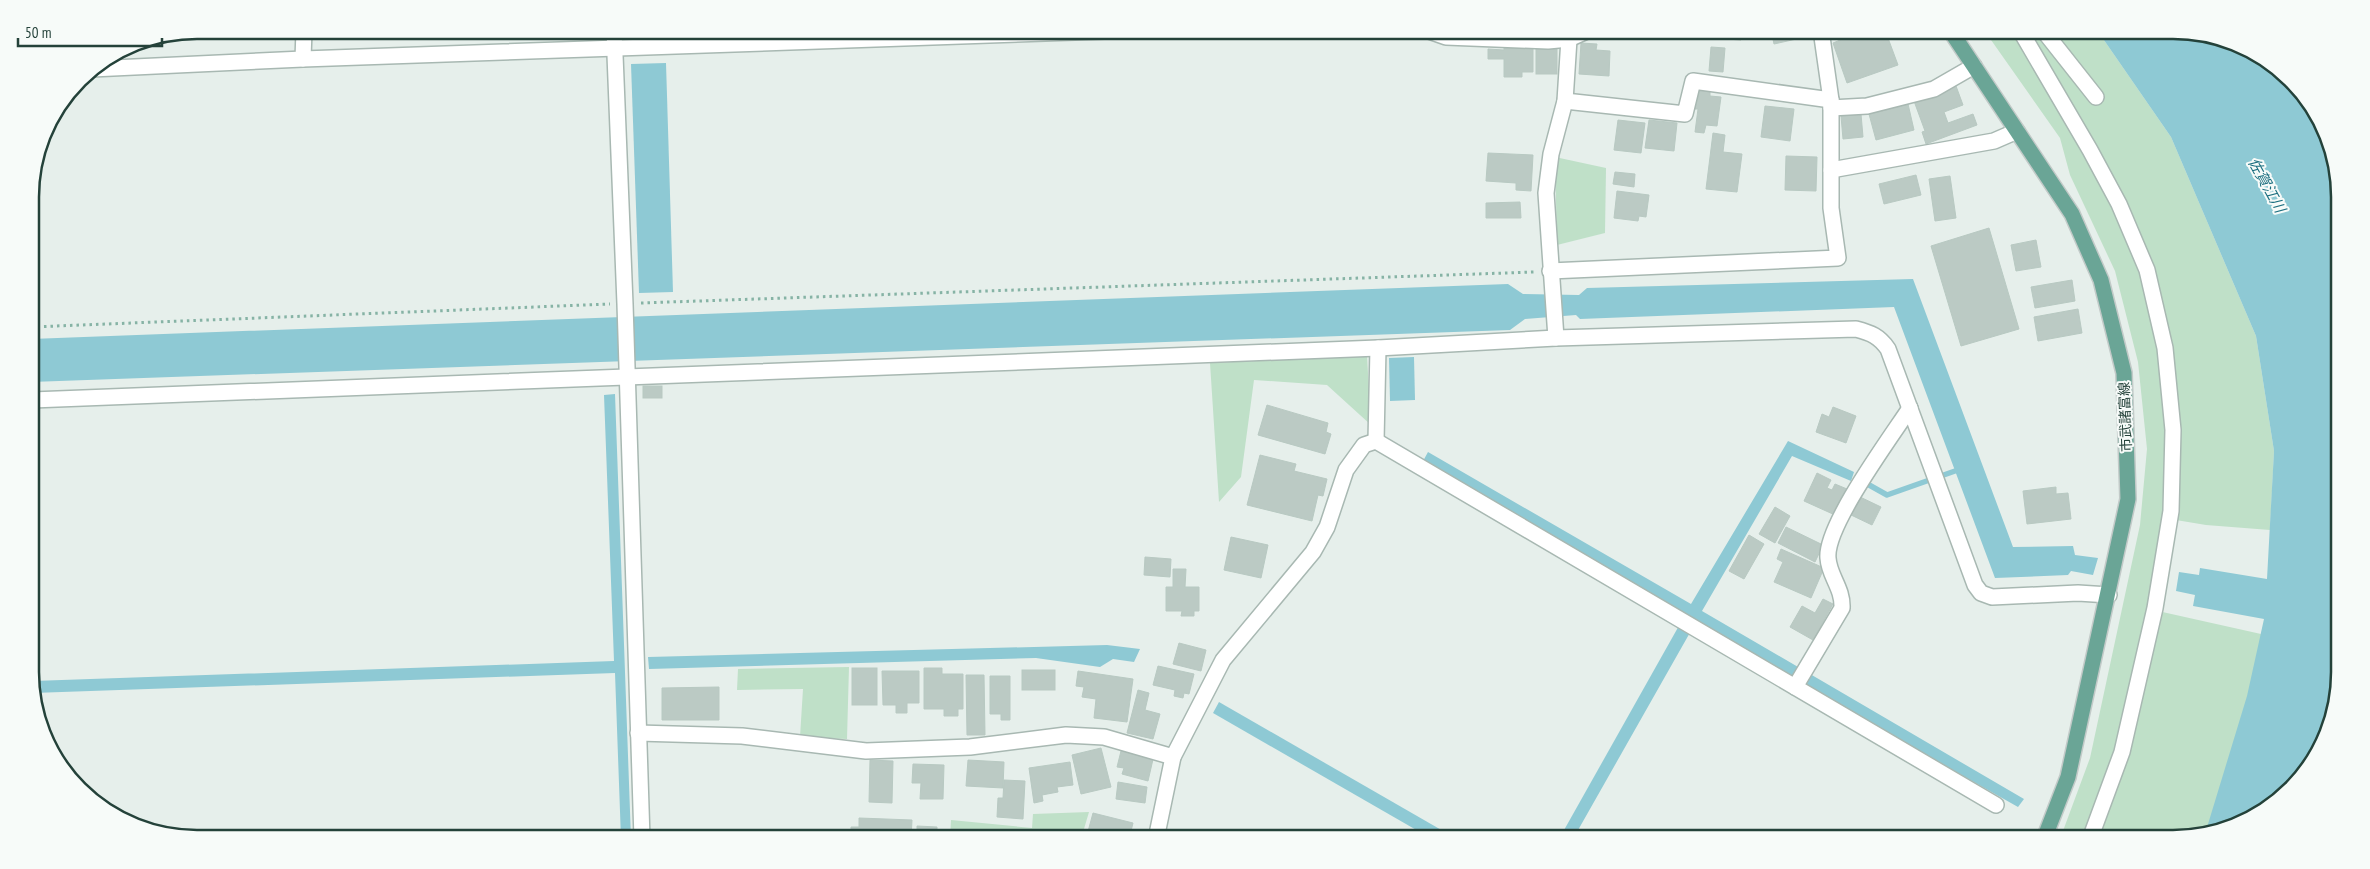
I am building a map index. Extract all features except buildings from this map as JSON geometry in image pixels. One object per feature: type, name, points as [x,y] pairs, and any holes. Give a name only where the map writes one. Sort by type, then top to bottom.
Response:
[{"type":"main road","name":"市武諸富線","points":[[1956,39],[2072,214],[2102,280],[2124,373],[2128,499],[2109,595],[2068,777],[2047,830]]},
{"type":"street","points":[[303,59],[304,39]]},
{"type":"street","points":[[614,39],[625,307],[642,830]]},
{"type":"street","points":[[106,67],[888,39]]},
{"type":"street","points":[[1497,39],[1548,41],[1569,39],[1565,101],[1551,154],[1546,193],[1556,332]]},
{"type":"street","points":[[1551,276],[1838,258],[1831,208],[1831,104],[1822,39]]},
{"type":"street","points":[[2025,39],[2120,204],[2147,270],[2165,348],[2171,412],[2171,511],[2155,608],[2122,752],[2093,830]]},
{"type":"street","points":[[2050,39],[2096,97]]},
{"type":"street","points":[[1565,101],[1685,114],[1693,81],[1831,104],[1867,106],[1934,89],[1974,66]]},
{"type":"street","points":[[1831,170],[1994,141],[2017,131]]},
{"type":"street","points":[[39,400],[627,371],[1378,348],[1556,332],[1856,329],[1870,332],[1881,338],[1888,349],[1975,585],[1981,593],[1992,597],[2078,593],[2109,595]]},
{"type":"street","points":[[1376,442],[1378,348]]},
{"type":"street","points":[[1795,686],[1842,608],[1843,597],[1828,558],[1829,541],[1856,490],[1910,408]]},
{"type":"street","points":[[1158,830],[1173,757],[1223,660],[1313,552],[1326,526],[1346,470],[1364,445],[1376,442],[1996,805]]},
{"type":"street","points":[[638,733],[742,736],[866,751],[970,747],[1066,735],[1104,737],[1173,757]]},
{"type":"path","points":[[39,328],[1551,276]]},
{"type":"green space","points":[[1990,39],[2103,39],[2171,137],[2256,336],[2274,451],[2270,530],[2206,525],[2164,518],[2149,609],[2261,634],[2265,619],[2229,820],[2204,827],[2183,830],[2063,830],[2090,758],[2140,525],[2147,449],[2138,362],[2115,271],[2070,175],[2060,138]]},
{"type":"green space","points":[[1555,157],[1606,168],[1605,233],[1557,245]]},
{"type":"green space","points":[[1367,356],[1371,425],[1327,385],[1254,380],[1241,477],[1219,502],[1210,363]]},
{"type":"green space","points":[[849,667],[847,739],[800,737],[803,689],[737,690],[738,669]]},
{"type":"green space","points":[[1089,812],[1084,830],[950,830],[951,820],[1032,828],[1033,814]]},
{"type":"water","name":"佐賀江川","points":[[2103,39],[2194,40],[2224,47],[2261,65],[2285,85],[2310,118],[2326,156],[2330,176],[2330,693],[2323,723],[2315,742],[2305,760],[2285,784],[2261,804],[2243,814],[2207,826],[2247,696],[2264,619],[2193,606],[2195,595],[2176,591],[2179,572],[2199,575],[2200,568],[2267,579],[2274,451],[2256,336],[2171,137]]},
{"type":"water","points":[[666,63],[673,292],[639,293],[631,64]]},
{"type":"water","points":[[1913,279],[2013,547],[2073,546],[2075,555],[2098,558],[2093,575],[2071,571],[2068,575],[1995,578],[1894,307],[1580,319],[1576,315],[1525,319],[1510,330],[39,382],[39,339],[1508,284],[1523,294],[1579,295],[1587,288]]},
{"type":"water","points":[[1414,357],[1415,400],[1390,401],[1389,358]]},
{"type":"water","points":[[615,394],[631,830],[621,830],[615,673],[41,693],[39,681],[614,661],[604,395]]},
{"type":"water","points":[[1788,441],[1854,472],[1851,481],[1792,456],[1702,611],[2024,799],[2018,807],[1797,682],[1696,622],[1578,830],[1564,830],[1685,615],[1422,463],[1428,452],[1691,604]]},
{"type":"water","points":[[1107,645],[1140,649],[1134,662],[1113,659],[1100,667],[1036,658],[649,669],[648,657]]},
{"type":"water","points":[[1219,702],[1441,830],[1416,830],[1213,713]]},
{"type":"waterway","points":[[1862,481],[1887,495],[1955,471]]}]
